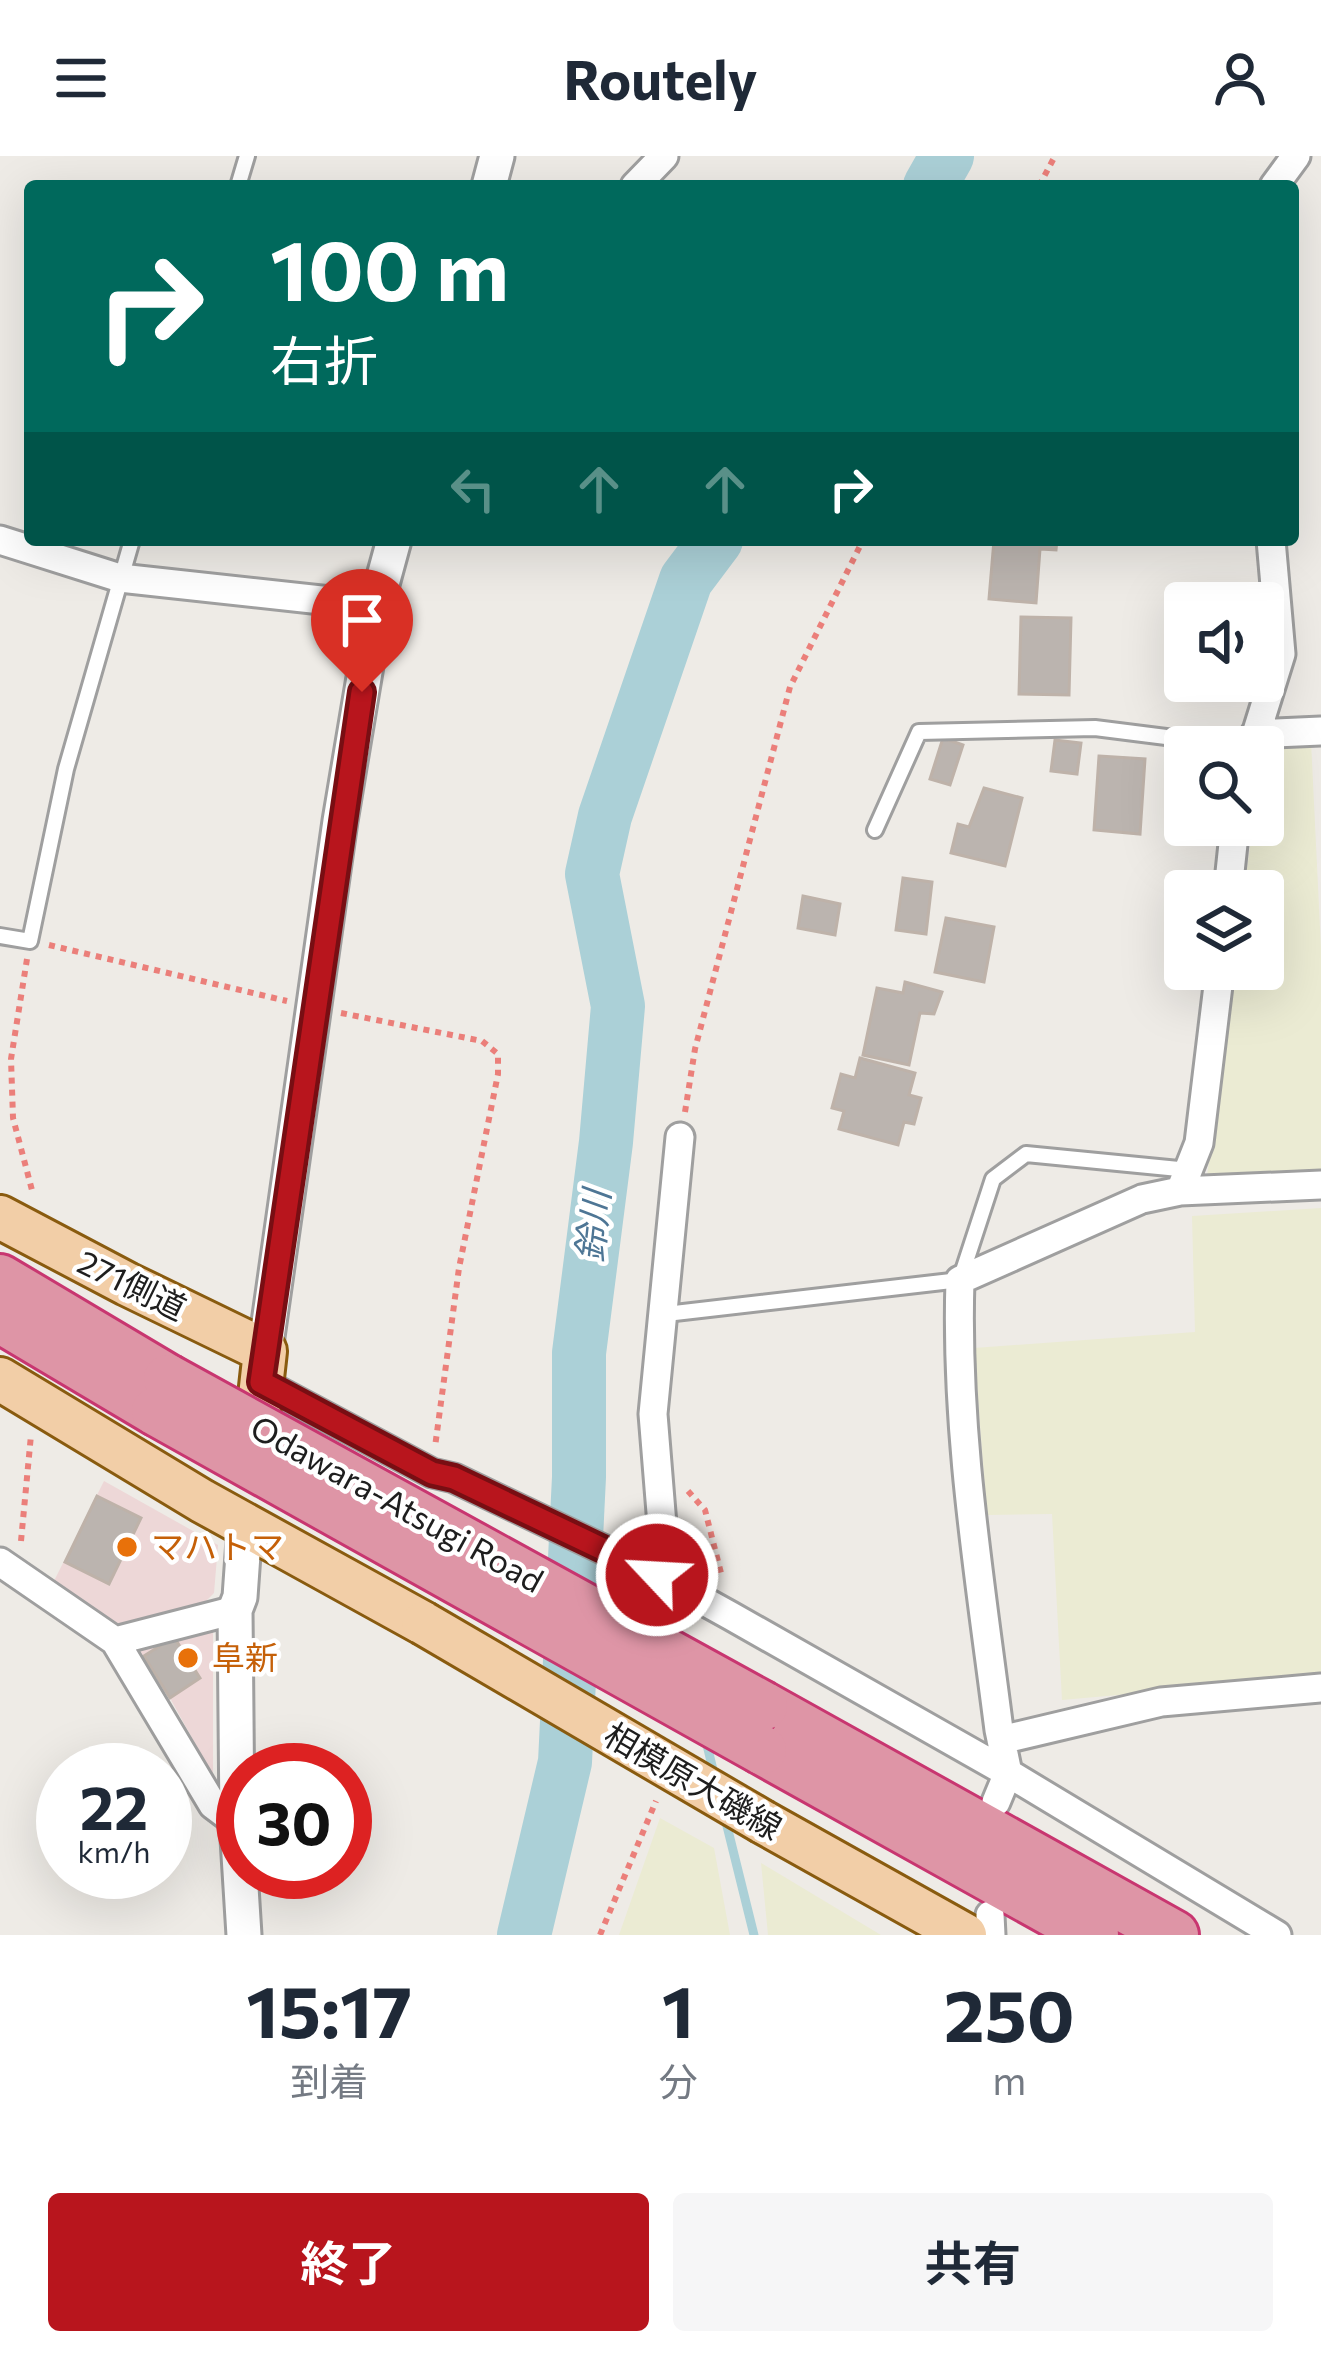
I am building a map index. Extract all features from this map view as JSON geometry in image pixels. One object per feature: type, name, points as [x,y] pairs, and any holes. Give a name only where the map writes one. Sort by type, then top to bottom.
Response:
[{"type":"highway","name":"Odawara-Atsugi Road","points":[[0,1279],[162,1395]]},
{"type":"highway","name":"Odawara-Atsugi Road","points":[[0,1318],[162,1395],[762,1728],[1174,1935]]},
{"type":"highway","name":"Odawara-Atsugi Road","points":[[762,1728],[1094,1935]]},
{"type":"main road","name":"271側道","points":[[16,1206],[127,1284],[263,1367]]},
{"type":"main road","points":[[0,1379],[245,1526],[263,1367]]},
{"type":"main road","name":"相模原大磯線","points":[[245,1526],[763,1822],[982,1928]]},
{"type":"street","points":[[641,180],[664,156]]},
{"type":"street","points":[[1280,180],[1304,158]]},
{"type":"street","points":[[0,540],[120,578],[376,606]]},
{"type":"street","points":[[392,546],[376,606],[263,1367],[443,1476],[651,1573],[731,1616],[1008,1773],[1277,1935]]},
{"type":"street","points":[[1257,726],[1281,655],[1272,546]]},
{"type":"street","points":[[1284,737],[1321,730]]},
{"type":"street","points":[[1186,1181],[1199,1143],[1217,990]]},
{"type":"street","points":[[651,1573],[663,1537],[653,1414],[680,1137]]},
{"type":"street","points":[[996,1802],[1008,1773],[964,1458],[958,1352],[960,1280],[1186,1181],[1321,1185]]},
{"type":"street","points":[[236,1743],[235,1610],[245,1526]]},
{"type":"street","points":[[6,1564],[115,1641],[216,1807]]},
{"type":"street","points":[[115,1641],[235,1610]]},
{"type":"street","points":[[1001,1740],[1162,1702],[1321,1688]]},
{"type":"street","points":[[242,1899],[244,1935]]},
{"type":"lane","points":[[0,936],[30,941],[66,769],[130,546]]},
{"type":"lane","points":[[875,830],[919,732],[1096,728],[1164,735]]},
{"type":"lane","points":[[666,1314],[960,1280],[993,1179],[1026,1154],[1186,1181]]},
{"type":"path","points":[[680,1137],[695,1049],[790,687],[860,546]]},
{"type":"path","points":[[16,1206],[11,1059],[30,941],[482,1041],[499,1054],[459,1268],[443,1476]]},
{"type":"path","points":[[6,1564],[20,1548],[31,1425]]},
{"type":"path","points":[[688,1490],[705,1510],[731,1616]]},
{"type":"shaded area","points":[[104,1481],[218,1545],[214,1593],[202,1605],[116,1628],[52,1585]]},
{"type":"shaded area","points":[[187,1627],[213,1632],[213,1776],[138,1649]]},
{"type":"green space","points":[[1284,740],[1311,741],[1321,948],[1321,1177],[1206,1184],[1231,990],[1284,990],[1284,870],[1247,870],[1250,846],[1284,846]]},
{"type":"green space","points":[[1321,1208],[1321,1677],[1062,1700],[1052,1514],[987,1515],[974,1348],[1195,1332],[1192,1216]]},
{"type":"green space","points":[[660,1818],[714,1848],[730,1935],[619,1935]]},
{"type":"green space","points":[[761,1863],[881,1935],[768,1935]]},
{"type":"building","points":[[993,546],[1056,546],[1056,550],[1040,549],[1036,603],[989,599]]},
{"type":"building","points":[[1021,617],[1071,618],[1069,695],[1019,694]]},
{"type":"building","points":[[943,738],[963,745],[950,785],[930,779]]},
{"type":"building","points":[[1055,740],[1081,743],[1077,774],[1051,771]]},
{"type":"building","points":[[1099,756],[1145,759],[1140,834],[1094,830]]},
{"type":"building","points":[[984,788],[1022,798],[1005,866],[951,853],[958,824],[969,827]]},
{"type":"building","points":[[903,878],[932,882],[926,934],[896,930]]},
{"type":"building","points":[[803,896],[840,904],[835,935],[798,928]]},
{"type":"building","points":[[946,918],[994,927],[984,982],[935,972]]},
{"type":"building","points":[[905,982],[942,992],[934,1014],[920,1013],[909,1065],[863,1055],[877,988],[903,993]]},
{"type":"building","points":[[860,1058],[915,1073],[909,1095],[921,1098],[914,1124],[904,1122],[898,1145],[839,1129],[844,1111],[832,1108],[841,1074],[855,1078]]},
{"type":"building","points":[[97,1496],[141,1518],[109,1584],[65,1562]]},
{"type":"building","points":[[174,1637],[200,1678],[170,1698],[144,1656]]},
{"type":"waterway","name":"鈴川","points":[[933,180],[947,156]]},
{"type":"waterway","name":"鈴川","points":[[524,1935],[565,1762],[579,1477],[579,1353],[618,1006],[592,874],[605,816],[686,580],[712,546]]},
{"type":"waterway","points":[[706,1741],[715,1778]]},
{"type":"waterway","points":[[725,1818],[754,1935]]},
{"type":"place","name":"マハトマ","points":[[127,1547]]},
{"type":"place","name":"阜新","points":[[188,1658]]},
{"type":"route","points":[[362,692],[261,1382],[432,1473],[454,1478],[657,1575]]}]
